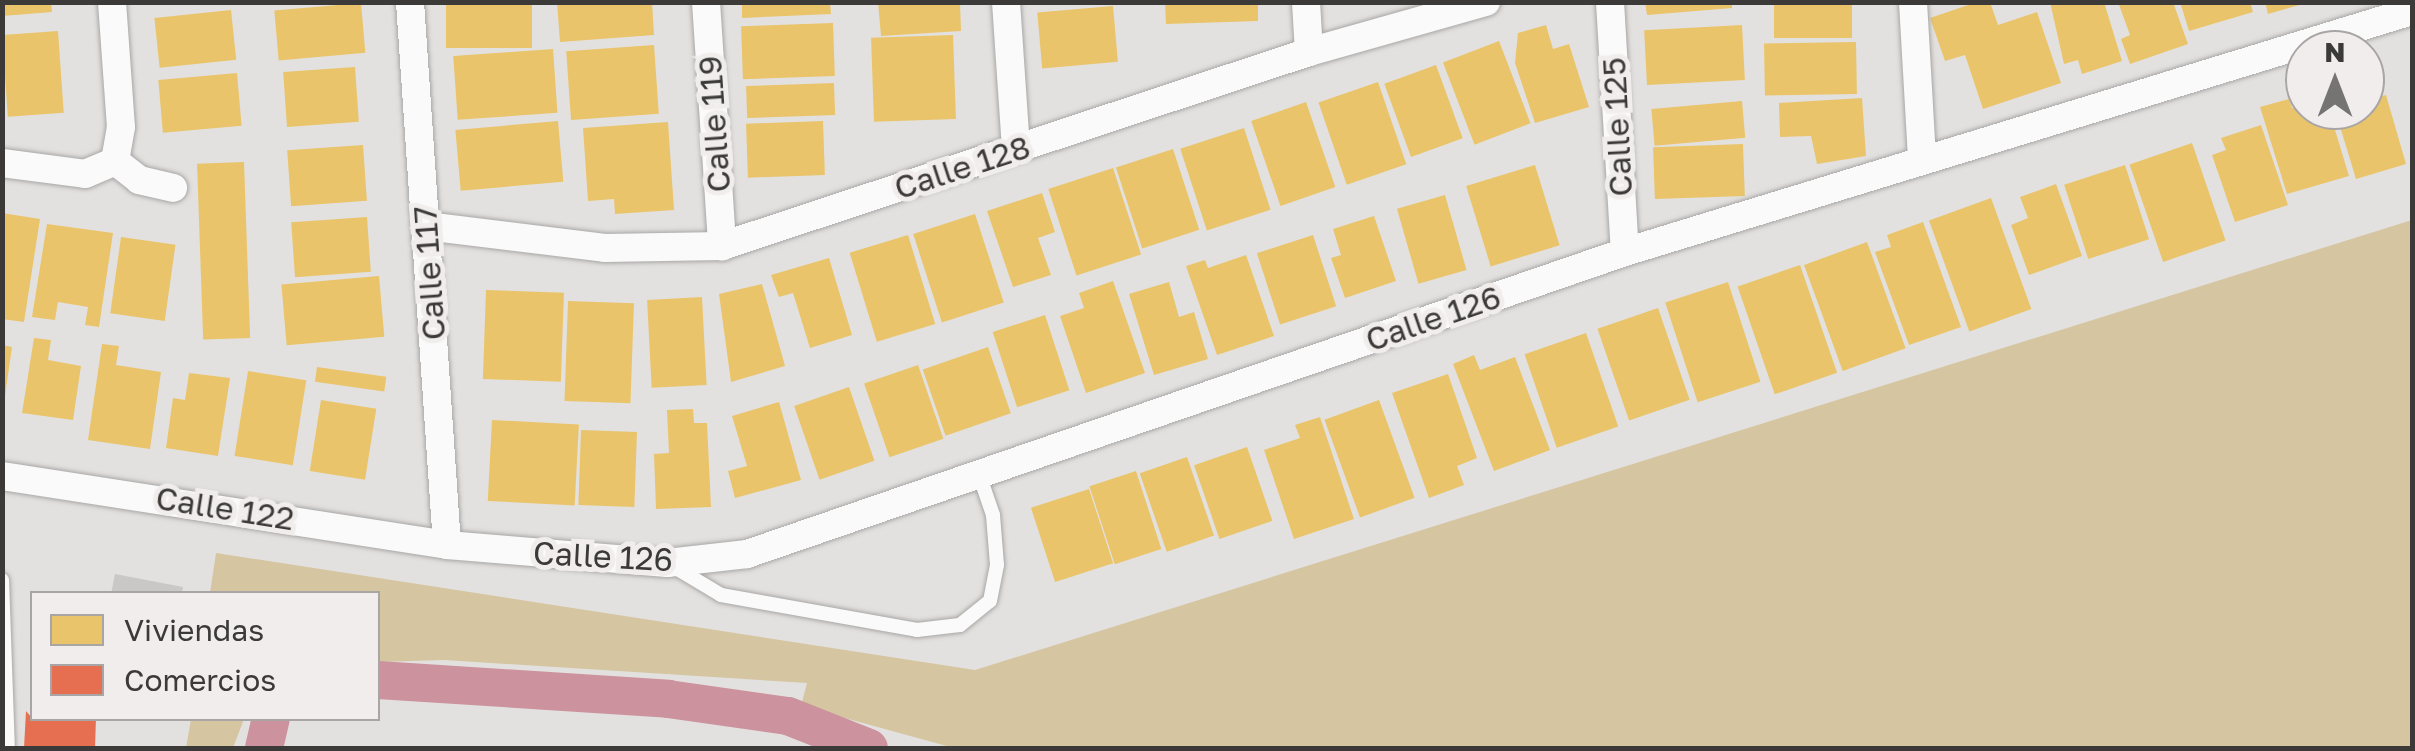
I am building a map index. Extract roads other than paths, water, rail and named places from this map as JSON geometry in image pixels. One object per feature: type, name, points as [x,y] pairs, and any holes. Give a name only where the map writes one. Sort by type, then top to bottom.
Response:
[{"type":"street","points":[[112,2],[121,127],[115,161]]},
{"type":"street","name":"Calle 117","points":[[410,2],[447,544]]},
{"type":"street","name":"Calle 119","points":[[706,2],[722,246]]},
{"type":"street","points":[[1006,2],[1016,149]]},
{"type":"street","points":[[1306,2],[1310,52]]},
{"type":"street","name":"Calle 128","points":[[426,226],[605,248],[722,246],[1310,52],[1486,2]]},
{"type":"street","name":"Calle 125","points":[[1610,2],[1624,252]]},
{"type":"street","points":[[1913,2],[1922,158]]},
{"type":"street","name":"Calle 126","points":[[447,544],[667,564],[747,554],[1624,252],[2412,11]]},
{"type":"street","points":[[2,163],[85,174],[115,161]]},
{"type":"street","points":[[115,161],[139,180],[173,188]]},
{"type":"street","name":"Calle 122","points":[[2,476],[447,544]]},
{"type":"lane","points":[[667,564],[722,595],[917,630],[960,625],[990,601],[996,565],[993,515],[979,474]]},
{"type":"lane","points":[[2,580],[8,748]]},
{"type":"waterway","points":[[380,680],[668,699],[788,716],[869,748]]},
{"type":"waterway","points":[[264,748],[270,721]]}]
